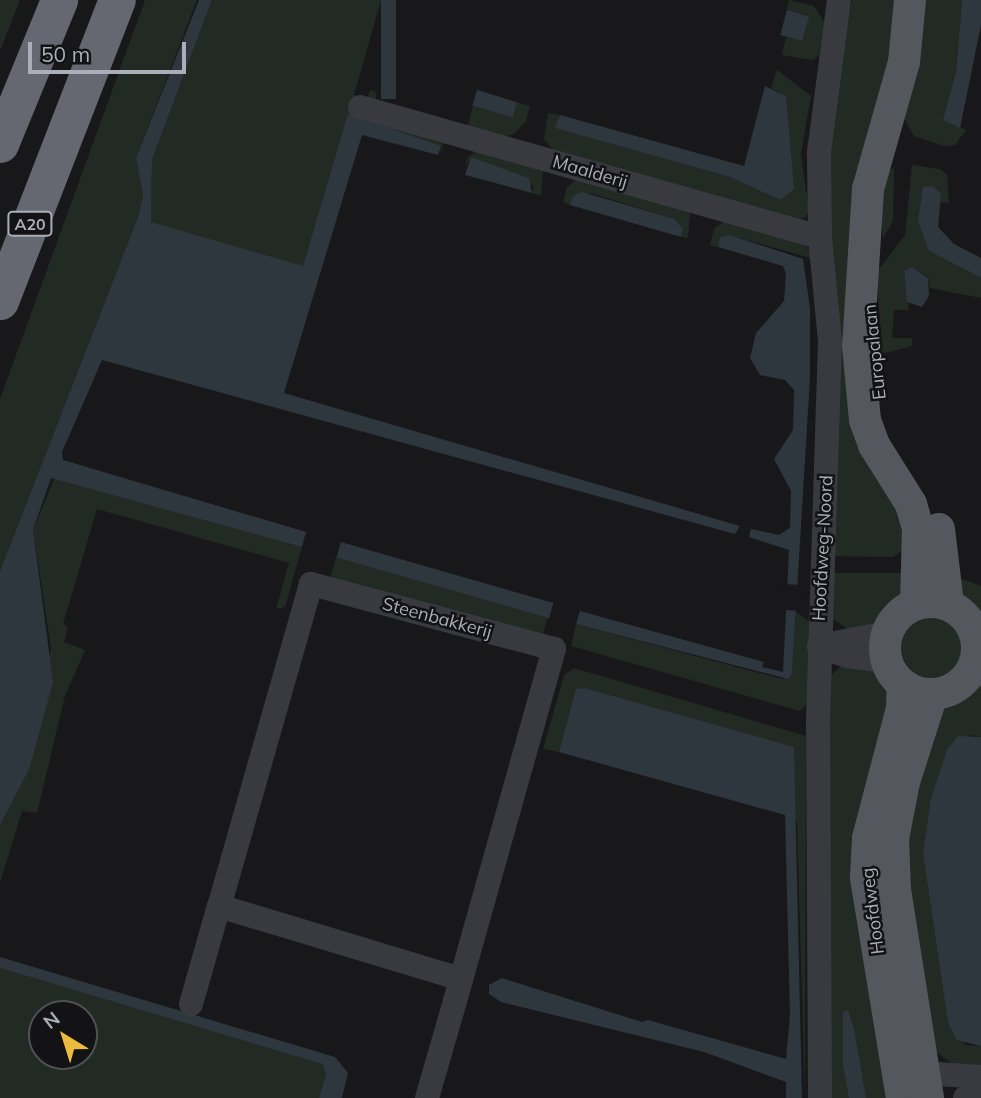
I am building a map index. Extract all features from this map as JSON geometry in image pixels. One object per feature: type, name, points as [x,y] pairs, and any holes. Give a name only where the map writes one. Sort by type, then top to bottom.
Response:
[{"type":"highway","points":[[0,144],[59,0]]},
{"type":"highway","name":"A20","points":[[0,302],[117,0]]},
{"type":"main road","name":"Europalaan","points":[[910,0],[904,62],[868,189],[865,252],[859,297],[860,392],[874,444],[911,504],[918,528],[920,566],[916,604]]},
{"type":"main road","name":"Europalaan","points":[[865,252],[881,409],[933,505],[948,604]]},
{"type":"main road","points":[[916,604],[948,604],[968,619],[979,643],[975,674],[953,688],[902,668],[898,615],[916,604]]},
{"type":"main road","name":"Hoofdweg","points":[[902,668],[904,782],[893,839],[912,1093]]},
{"type":"street","name":"Hoofdweg-Noord","points":[[820,1098],[819,646],[830,341],[820,237],[819,152],[839,0]]},
{"type":"street","name":"Maalderij","points":[[360,107],[820,237]]},
{"type":"street","name":"Steenbakkerij","points":[[191,1004],[311,584],[554,649],[427,1098]]},
{"type":"street","points":[[819,646],[902,668]]},
{"type":"street","points":[[219,906],[461,979]]},
{"type":"street","points":[[912,1093],[981,1077]]},
{"type":"street","points":[[965,1098],[981,1094]]},
{"type":"shaded area","points":[[0,0],[20,0],[0,51]]},
{"type":"shaded area","points":[[145,0],[197,0],[136,158],[143,195],[138,217],[0,571],[0,399]]},
{"type":"shaded area","points":[[199,0],[212,0],[152,160],[151,222],[303,266],[348,113],[441,146],[438,155],[362,135],[284,393],[740,526],[735,534],[102,360],[62,452],[63,460],[306,532],[302,547],[51,478],[33,530],[53,682],[29,770],[0,825],[0,571],[138,217],[143,195],[136,158]]},
{"type":"shaded area","points":[[212,0],[381,0],[354,95],[367,98],[370,90],[377,92],[372,116],[443,140],[442,156],[441,146],[348,113],[303,267],[150,222],[152,160]]},
{"type":"shaded area","points":[[381,0],[396,0],[396,99],[381,99]]},
{"type":"shaded area","points":[[789,0],[814,6],[824,22],[819,56],[812,60],[782,55],[786,37],[803,41],[809,15],[787,10]]},
{"type":"shaded area","points":[[852,0],[898,0],[849,329],[902,509],[904,550],[893,557],[829,556],[823,163]]},
{"type":"shaded area","points":[[923,0],[962,0],[956,72],[944,120],[966,130],[955,145],[944,146],[914,136],[901,113]]},
{"type":"shaded area","points":[[962,0],[981,0],[981,25],[960,128],[943,120],[956,72]]},
{"type":"shaded area","points":[[787,10],[809,16],[802,41],[780,35]]},
{"type":"shaded area","points":[[777,70],[811,96],[801,154],[809,212],[804,218],[795,220],[554,151],[544,139],[548,113],[560,115],[556,128],[730,177],[780,200],[787,137],[786,96],[771,88]]},
{"type":"shaded area","points":[[765,86],[786,96],[794,189],[780,200],[730,177],[555,128],[560,115],[744,166]]},
{"type":"shaded area","points":[[477,90],[517,102],[512,118],[472,105]]},
{"type":"shaded area","points":[[517,102],[530,106],[526,121],[514,134],[503,137],[468,126],[473,105],[512,116]]},
{"type":"shaded area","points":[[479,149],[543,171],[541,196],[532,193],[534,186],[471,157],[465,166],[467,158]]},
{"type":"shaded area","points":[[471,157],[529,178],[532,193],[465,175]]},
{"type":"shaded area","points":[[912,165],[940,169],[947,175],[949,203],[940,202],[941,194],[929,251],[981,278],[981,298],[930,288],[928,277],[912,267],[904,272],[909,310],[894,310],[892,338],[912,338],[912,346],[881,354],[877,272],[905,235]]},
{"type":"shaded area","points":[[894,168],[893,221],[883,238],[879,197],[888,171]]},
{"type":"shaded area","points":[[577,179],[690,212],[688,238],[681,237],[683,229],[675,219],[590,193],[573,196],[570,205],[563,202],[567,187]]},
{"type":"shaded area","points":[[933,186],[941,194],[938,227],[954,244],[981,258],[981,278],[929,251],[918,221],[923,187]]},
{"type":"shaded area","points":[[582,192],[675,219],[683,229],[681,237],[570,205],[573,196]]},
{"type":"shaded area","points":[[724,221],[806,245],[814,259],[730,235],[720,237],[718,247],[710,245],[714,229]]},
{"type":"shaded area","points":[[730,235],[803,259],[810,308],[810,377],[792,674],[788,679],[576,624],[580,611],[764,662],[762,667],[783,672],[789,550],[749,537],[751,529],[779,535],[790,528],[791,491],[774,459],[793,430],[794,390],[785,380],[760,375],[750,358],[756,333],[784,301],[786,274],[783,266],[718,247],[720,237]]},
{"type":"shaded area","points":[[912,267],[928,278],[929,296],[922,307],[907,302],[904,271]]},
{"type":"shaded area","points":[[55,477],[302,547],[285,607],[276,609],[289,563],[97,509],[63,624],[68,627],[64,642],[85,650],[65,696],[37,813],[22,811],[0,883],[0,825],[29,770],[51,648],[33,530]]},
{"type":"shaded area","points":[[341,542],[553,603],[549,618],[337,557]]},
{"type":"shaded area","points":[[336,557],[547,618],[542,638],[330,577]]},
{"type":"shaded area","points":[[830,573],[913,573],[905,596],[872,624],[849,630],[831,618]]},
{"type":"shaded area","points":[[947,573],[981,586],[981,623],[959,599]]},
{"type":"shaded area","points":[[796,612],[809,621],[810,701],[800,711],[571,646],[576,624],[782,679],[792,674]]},
{"type":"shaded area","points":[[932,616],[954,625],[963,647],[954,669],[932,678],[910,669],[901,647],[910,625]]},
{"type":"shaded area","points":[[841,666],[875,669],[889,685],[895,1098],[828,1098],[827,804],[831,675]]},
{"type":"shaded area","points":[[574,668],[806,736],[805,1098],[797,821],[576,690],[559,752],[543,749],[564,675]]},
{"type":"shaded area","points":[[981,683],[981,737],[970,735],[923,854],[948,1023],[966,1045],[981,1046],[981,1070],[955,1066],[932,1049],[897,852],[943,704]]},
{"type":"shaded area","points":[[584,688],[794,747],[802,1098],[786,1098],[786,1082],[704,1052],[501,1002],[489,994],[489,985],[502,978],[642,1022],[648,1020],[786,1059],[790,1015],[785,815],[559,752],[576,689]]},
{"type":"shaded area","points":[[958,736],[981,737],[981,1046],[957,1040],[948,1023],[923,854],[931,798],[947,750]]},
{"type":"shaded area","points":[[0,957],[335,1057],[348,1073],[342,1098],[319,1098],[326,1074],[322,1064],[0,968]]},
{"type":"shaded area","points":[[0,968],[322,1064],[326,1074],[319,1098],[0,1098]]},
{"type":"shaded area","points":[[848,1010],[866,1098],[849,1098],[843,1065],[843,1012]]},
{"type":"pier","points":[[784,584],[801,585],[800,611],[783,610]]}]
